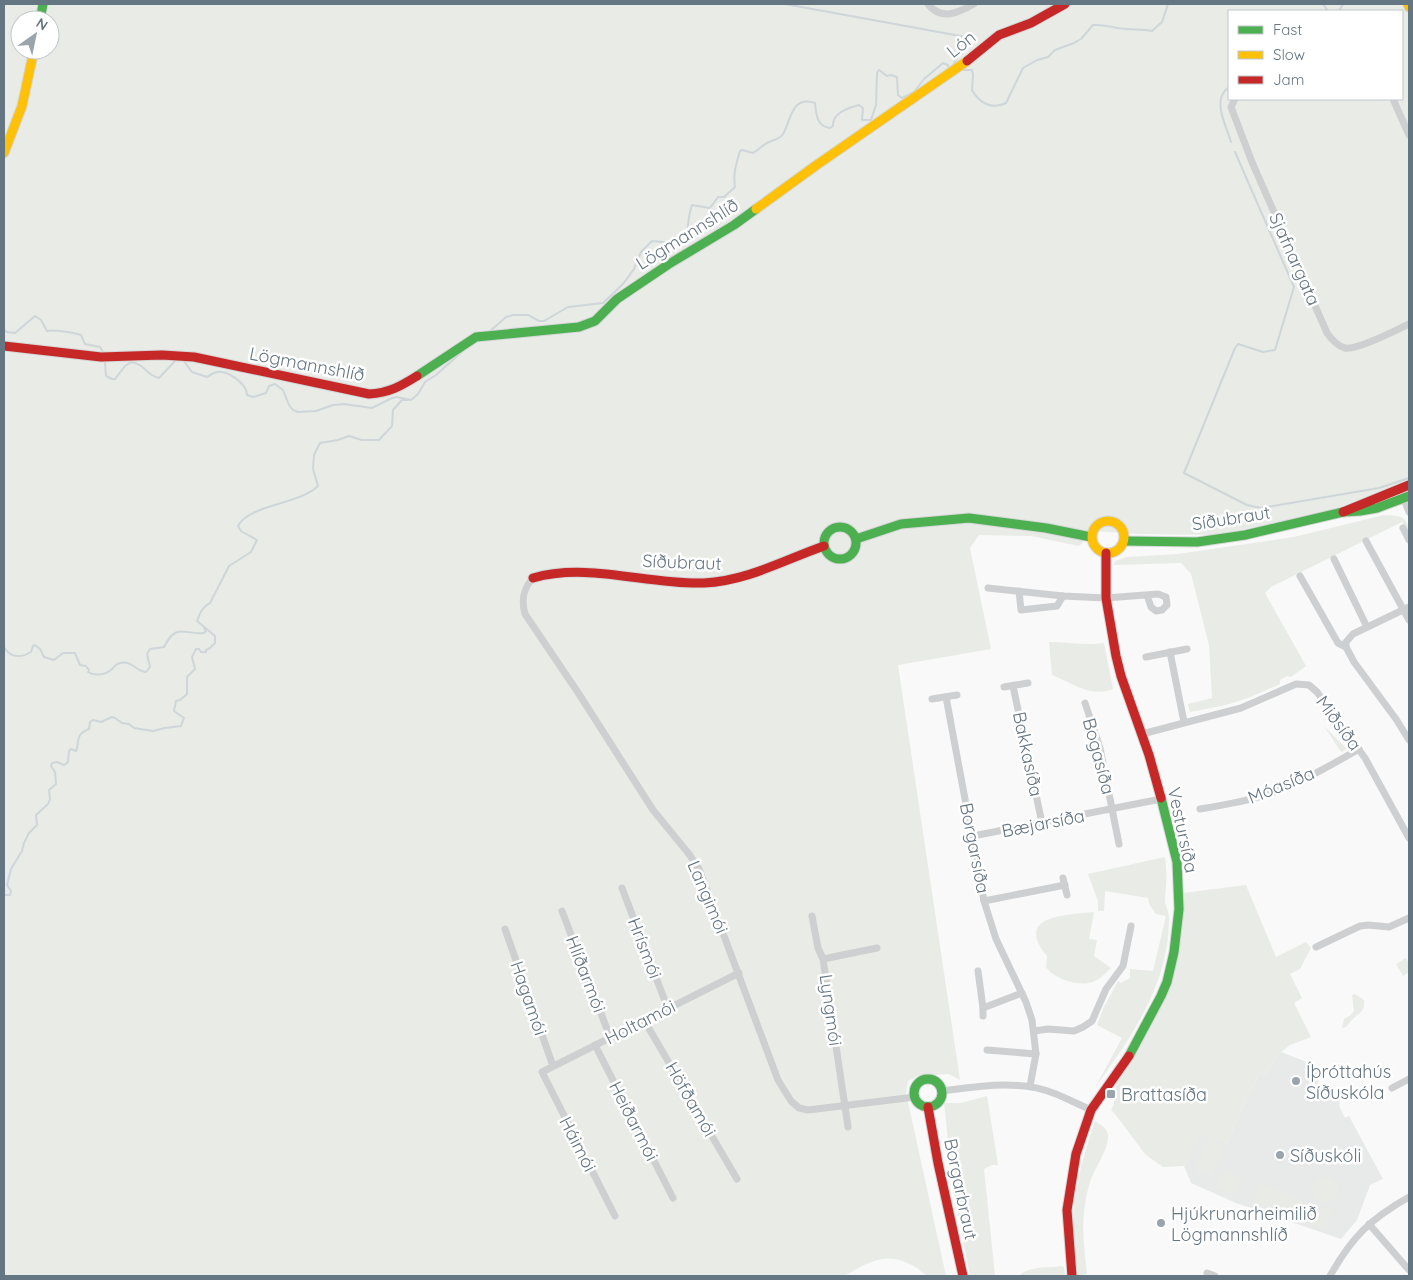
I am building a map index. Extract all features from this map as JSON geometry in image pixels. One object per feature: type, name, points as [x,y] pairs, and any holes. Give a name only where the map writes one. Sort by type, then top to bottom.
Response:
[{"type":"street","points":[[928,4],[936,11],[947,14],[960,11],[974,4]]},
{"type":"street","name":"Lón","points":[[885,120],[957,69],[999,35],[1031,23],[1065,4]]},
{"type":"street","points":[[4,152],[22,106],[32,60]]},
{"type":"street","name":"Sjafnargata","points":[[1234,100],[1231,107],[1252,162],[1327,333],[1332,340],[1339,346],[1347,349],[1362,345],[1409,324]]},
{"type":"street","points":[[1393,100],[1409,135]]},
{"type":"street","name":"Lögmannshlíð","points":[[4,346],[101,357],[162,355],[194,357],[369,394],[383,393],[399,388],[476,337],[579,327],[595,321],[617,299],[669,264],[734,225],[818,164],[885,120]]},
{"type":"street","name":"Síðubraut","points":[[1124,541],[1197,542],[1245,535],[1343,512],[1409,485]]},
{"type":"street","points":[[1400,489],[1406,497],[1409,512]]},
{"type":"street","name":"Síðubraut","points":[[1343,512],[1356,513],[1406,497]]},
{"type":"street","points":[[856,539],[901,524],[969,518],[1046,528],[1091,537]]},
{"type":"street","points":[[1102,521],[1112,521],[1123,530],[1124,541],[1116,551],[1106,553],[1096,549],[1091,537],[1092,532],[1097,524],[1102,521]]},
{"type":"street","points":[[837,526],[848,528],[856,539],[854,551],[843,559],[832,557],[824,546],[824,537],[827,532],[837,526]]},
{"type":"street","points":[[1402,528],[1409,540]]},
{"type":"street","points":[[1366,541],[1406,609],[1409,620]]},
{"type":"street","name":"Síðubraut","points":[[533,578],[542,574],[563,573],[615,575],[688,583],[730,580],[749,576],[824,546]]},
{"type":"street","name":"Vestursíða","points":[[1072,1276],[1067,1210],[1076,1154],[1091,1110],[1124,1065],[1144,1031],[1167,982],[1178,924],[1178,879],[1174,846],[1142,734],[1121,676],[1106,598],[1106,553]]},
{"type":"street","points":[[1334,559],[1368,627]]},
{"type":"street","points":[[1300,576],[1338,643],[1346,648],[1409,740]]},
{"type":"street","name":"Langimói","points":[[533,578],[523,593],[525,614],[579,694],[652,810],[690,854],[699,869],[778,1080],[791,1102],[799,1108],[808,1110],[915,1097]]},
{"type":"street","points":[[988,588],[1063,596],[1106,598],[1146,595]]},
{"type":"street","points":[[1019,591],[1021,610],[1057,606],[1063,596]]},
{"type":"street","points":[[1346,648],[1346,642],[1353,634],[1406,609]]},
{"type":"street","points":[[1146,657],[1187,649]]},
{"type":"street","points":[[1170,652],[1184,722]]},
{"type":"street","points":[[1004,687],[1028,683]]},
{"type":"street","name":"Miðsíða","points":[[1142,734],[1242,708],[1296,684],[1305,684],[1313,687],[1359,749],[1406,824],[1409,838]]},
{"type":"street","name":"Bakkasíða","points":[[1013,686],[1042,823]]},
{"type":"street","points":[[932,699],[957,695]]},
{"type":"street","name":"Borgarsíða","points":[[946,697],[984,901],[996,939],[1029,1010],[1034,1031],[1036,1054],[1030,1086]]},
{"type":"street","name":"Bogasíða","points":[[1085,704],[1100,748],[1112,809]]},
{"type":"street","name":"Móasíða","points":[[1200,809],[1239,802],[1274,792],[1359,749]]},
{"type":"street","name":"Bæjarsíða","points":[[973,836],[1161,800]]},
{"type":"street","points":[[1112,809],[1119,844]]},
{"type":"street","points":[[984,901],[1064,882],[1067,895]]},
{"type":"street","name":"Hrísmói","points":[[622,888],[668,1009]]},
{"type":"street","name":"Hlíðarmói","points":[[562,912],[610,1037]]},
{"type":"street","name":"Lyngmói","points":[[812,916],[818,948],[823,960],[848,1127]]},
{"type":"street","points":[[1316,947],[1360,926],[1389,927],[1409,918]]},
{"type":"street","points":[[1034,1031],[1048,1029],[1074,1031],[1092,1020],[1106,989],[1122,968],[1131,926]]},
{"type":"street","name":"Hagamói","points":[[505,929],[553,1066]]},
{"type":"street","points":[[823,960],[877,948]]},
{"type":"street","points":[[978,971],[983,1012],[1022,993]]},
{"type":"street","name":"Holtamói","points":[[542,1072],[739,973]]},
{"type":"street","name":"Höfðamói","points":[[644,1020],[737,1179]]},
{"type":"street","name":"Heiðarmói","points":[[595,1045],[673,1198]]},
{"type":"street","points":[[987,1050],[1036,1054]]},
{"type":"street","name":"Háimói","points":[[542,1072],[615,1216]]},
{"type":"street","points":[[1392,1088],[1409,1079]]},
{"type":"street","points":[[925,1080],[938,1083],[942,1092],[942,1096],[937,1104],[928,1107],[920,1104],[914,1092],[918,1084],[925,1080]]},
{"type":"street","points":[[942,1092],[1006,1084],[1030,1086],[1055,1093],[1091,1110]]},
{"type":"street","name":"Borgarbraut","points":[[928,1107],[938,1163],[963,1276]]},
{"type":"street","points":[[1330,1276],[1351,1241],[1378,1215],[1409,1197]]},
{"type":"street","points":[[1369,1224],[1409,1270]]},
{"type":"street","points":[[1207,1273],[1215,1276]]},
{"type":"shaded area","points":[[4,4],[1409,4],[1409,481],[1327,512],[1212,535],[1137,534],[1095,531],[1079,546],[1031,536],[979,535],[970,548],[991,649],[898,665],[960,1080],[949,1074],[918,1076],[908,1081],[906,1093],[946,1276],[927,1276],[916,1267],[895,1259],[886,1259],[866,1264],[844,1276],[4,1276]]},
{"type":"shaded area","points":[[1384,515],[1399,516],[1405,520],[1409,528],[1409,535],[1402,522],[1271,587],[1265,593],[1306,666],[1291,677],[1287,676],[1280,680],[1280,684],[1248,698],[1226,705],[1190,712],[1188,704],[1212,698],[1209,645],[1191,574],[1181,563],[1114,565],[1115,561],[1127,557],[1178,554],[1294,537]]},
{"type":"shaded area","points":[[1049,642],[1104,643],[1113,689],[1096,692],[1089,691],[1052,675]]},
{"type":"shaded area","points":[[1324,726],[1347,749],[1341,752]]},
{"type":"shaded area","points":[[1165,857],[1165,900],[1169,918],[1163,965],[1146,1008],[1135,1029],[1095,1088],[1122,1038],[1097,1025],[1104,1007],[1118,981],[1121,983],[1130,978],[1130,969],[1153,971],[1166,916],[1156,914],[1149,904],[1148,898],[1105,891],[1104,911],[1098,911],[1098,901],[1088,874]]},
{"type":"shaded area","points":[[1246,885],[1276,957],[1306,942],[1311,948],[1300,969],[1290,974],[1302,998],[1294,1003],[1311,1037],[1290,1045],[1281,1052],[1265,1075],[1259,1073],[1227,1144],[1199,1134],[1184,1166],[1163,1167],[1145,1154],[1111,1110],[1114,1104],[1115,1087],[1168,989],[1180,942],[1183,893]]},
{"type":"shaded area","points":[[1094,912],[1089,939],[1097,940],[1094,956],[1111,968],[1095,981],[1089,983],[1075,983],[1061,979],[1046,967],[1047,956],[1038,942],[1036,932],[1040,925],[1058,916]]},
{"type":"shaded area","points":[[1406,958],[1409,964],[1409,972],[1403,976],[1396,964]]},
{"type":"shaded area","points":[[1355,994],[1364,1000],[1363,1008],[1346,1027],[1342,1028],[1344,1019],[1354,1011],[1352,995]]},
{"type":"shaded area","name":"Síðuskóli","points":[[1281,1052],[1320,1067],[1318,1087],[1323,1090],[1334,1091],[1338,1095],[1340,1100],[1339,1106],[1345,1118],[1349,1116],[1383,1179],[1370,1185],[1357,1220],[1341,1239],[1236,1203],[1191,1183],[1184,1166],[1199,1133],[1227,1144],[1259,1073],[1265,1075]]},
{"type":"shaded area","points":[[987,1096],[998,1165],[992,1165],[984,1169],[995,1276],[970,1276],[954,1195],[944,1103],[961,1103]]},
{"type":"shaded area","points":[[1095,1121],[1106,1130],[1108,1138],[1106,1148],[1090,1182],[1085,1206],[1084,1239],[1087,1274],[1077,1276],[1073,1239],[1074,1205],[1082,1163]]},
{"type":"shaded area","points":[[1209,1142],[1222,1146],[1223,1150],[1213,1175],[1210,1176],[1197,1171],[1196,1168],[1206,1143]]},
{"type":"shaded area","points":[[1230,1172],[1242,1177],[1234,1196],[1215,1188],[1221,1175]]},
{"type":"shaded area","points":[[1325,1177],[1334,1181],[1338,1190],[1334,1199],[1325,1203],[1316,1199],[1312,1190],[1316,1181]]},
{"type":"shaded area","points":[[1260,1183],[1304,1200],[1297,1218],[1253,1202]]},
{"type":"shaded area","points":[[1309,1203],[1332,1211],[1325,1229],[1302,1220]]},
{"type":"shaded area","points":[[1064,1267],[1065,1276],[1019,1276],[1027,1270]]},
{"type":"waterway","points":[[785,4],[968,38],[952,67]]},
{"type":"waterway","points":[[962,70],[972,70],[972,90],[982,102],[996,106],[1001,105],[1006,103],[1023,68],[1037,60],[1048,57],[1055,50],[1081,39],[1093,25],[1152,31],[1162,22],[1168,4]]},
{"type":"waterway","points":[[1323,4],[1327,10]]},
{"type":"waterway","points":[[1340,10],[1343,4]]},
{"type":"waterway","points":[[488,333],[506,317],[513,315],[528,315],[539,321],[544,321],[568,307],[603,303],[623,284],[634,269],[641,252],[652,241],[673,243],[686,241],[692,205],[710,208],[718,197],[724,197],[735,187],[736,165],[740,151],[753,153],[780,137],[786,129],[796,106],[801,103],[815,103],[820,123],[830,128],[833,126],[833,121],[838,114],[859,105],[863,108],[862,120],[871,120],[876,105],[877,73],[879,70],[887,76],[897,77],[898,95],[902,98],[914,92],[924,79],[943,63],[948,65],[949,69],[953,68]]},
{"type":"waterway","points":[[1228,88],[1221,98],[1220,105],[1231,142]]},
{"type":"waterway","points":[[1235,152],[1294,287],[1275,350],[1263,352],[1238,344],[1235,348],[1184,473],[1247,505],[1261,508],[1379,488],[1409,478]]},
{"type":"waterway","points":[[4,330],[15,333],[35,316],[41,320],[47,331],[69,332],[81,335],[85,344],[100,347],[103,352]]},
{"type":"waterway","points":[[183,360],[192,372],[207,377],[217,372],[231,375],[244,386],[247,395],[253,397],[266,393],[269,386],[275,384],[283,390],[293,410],[298,412],[316,411],[333,405],[344,404],[372,408],[397,397],[411,400],[418,394],[425,382],[436,375],[464,350]]},
{"type":"waterway","points":[[105,361],[106,376],[115,379],[125,366],[131,362],[140,365],[151,375],[159,378],[176,360]]},
{"type":"waterway","points":[[4,895],[10,895],[11,891],[7,885],[11,869],[22,851],[29,833],[37,825],[36,815],[48,804],[50,799],[49,790],[56,784],[55,772],[51,766],[52,763],[57,762],[64,765],[68,762],[69,751],[71,749],[76,751],[79,737],[89,729],[90,722],[93,720],[101,722],[112,717],[134,728],[153,731],[181,726],[184,718],[174,711],[176,701],[187,694],[187,677],[195,669],[192,657],[196,649],[206,652],[215,643],[215,636],[197,621],[199,615],[203,608],[210,603],[229,566],[251,552],[257,540],[241,531],[238,526],[252,513],[299,497],[318,486],[313,469],[314,455],[320,443],[349,436],[362,440],[379,440],[392,426],[393,410],[402,400],[408,400]]},
{"type":"waterway","points":[[4,647],[9,653],[20,656],[31,652],[35,645],[40,649],[44,657],[54,660],[63,653],[75,653],[80,665],[86,666],[89,670],[88,672],[93,674],[106,673],[117,664],[124,662],[146,672],[150,667],[147,654],[150,649],[164,647],[177,632],[204,633],[206,631],[204,628]]},
{"type":"traffic: fast","points":[[42,10],[43,4]]},
{"type":"traffic: fast","points":[[417,376],[476,337],[579,327],[595,321],[617,299],[756,209]]},
{"type":"traffic: fast","points":[[1124,541],[1197,542],[1245,535],[1343,512],[1377,508],[1409,496]]},
{"type":"traffic: fast","points":[[856,539],[901,524],[969,518],[1046,528],[1091,537]]},
{"type":"traffic: fast","points":[[840,527],[852,531],[856,543],[852,555],[840,559],[828,555],[824,543],[828,531],[840,527]]},
{"type":"traffic: fast","points":[[1129,1056],[1161,996],[1167,982],[1174,952],[1179,909],[1177,862],[1161,798]]},
{"type":"traffic: fast","points":[[928,1079],[938,1083],[942,1093],[938,1103],[928,1107],[918,1103],[914,1093],[918,1083],[928,1079]]},
{"type":"traffic: slow","points":[[4,153],[22,106],[32,60]]},
{"type":"traffic: slow","points":[[756,209],[967,61]]},
{"type":"traffic: slow","points":[[1108,521],[1120,525],[1124,537],[1120,549],[1108,553],[1096,549],[1092,537],[1096,525],[1108,521]]},
{"type":"traffic: jam","points":[[967,61],[999,35],[1031,23],[1065,4]]},
{"type":"traffic: jam","points":[[4,346],[101,357],[162,355],[194,357],[369,394],[394,388],[417,376]]},
{"type":"traffic: jam","points":[[1343,512],[1409,485]]},
{"type":"traffic: jam","points":[[533,578],[575,572],[683,583],[704,583],[750,574],[824,546]]},
{"type":"traffic: jam","points":[[1106,553],[1106,598],[1116,656],[1121,676],[1149,755],[1161,798]]},
{"type":"traffic: jam","points":[[1072,1276],[1067,1210],[1076,1154],[1091,1110],[1129,1056]]},
{"type":"traffic: jam","points":[[928,1107],[938,1163],[963,1276]]},
{"type":"place","name":"Íþróttahús Síðuskóla","points":[[1296,1081]]},
{"type":"place","name":"Brattasíða","points":[[1111,1094]]},
{"type":"place","name":"Síðuskóli","points":[[1280,1155]]},
{"type":"place","name":"Hjúkrunarheimilið Lögmannshlíð","points":[[1161,1223]]}]
